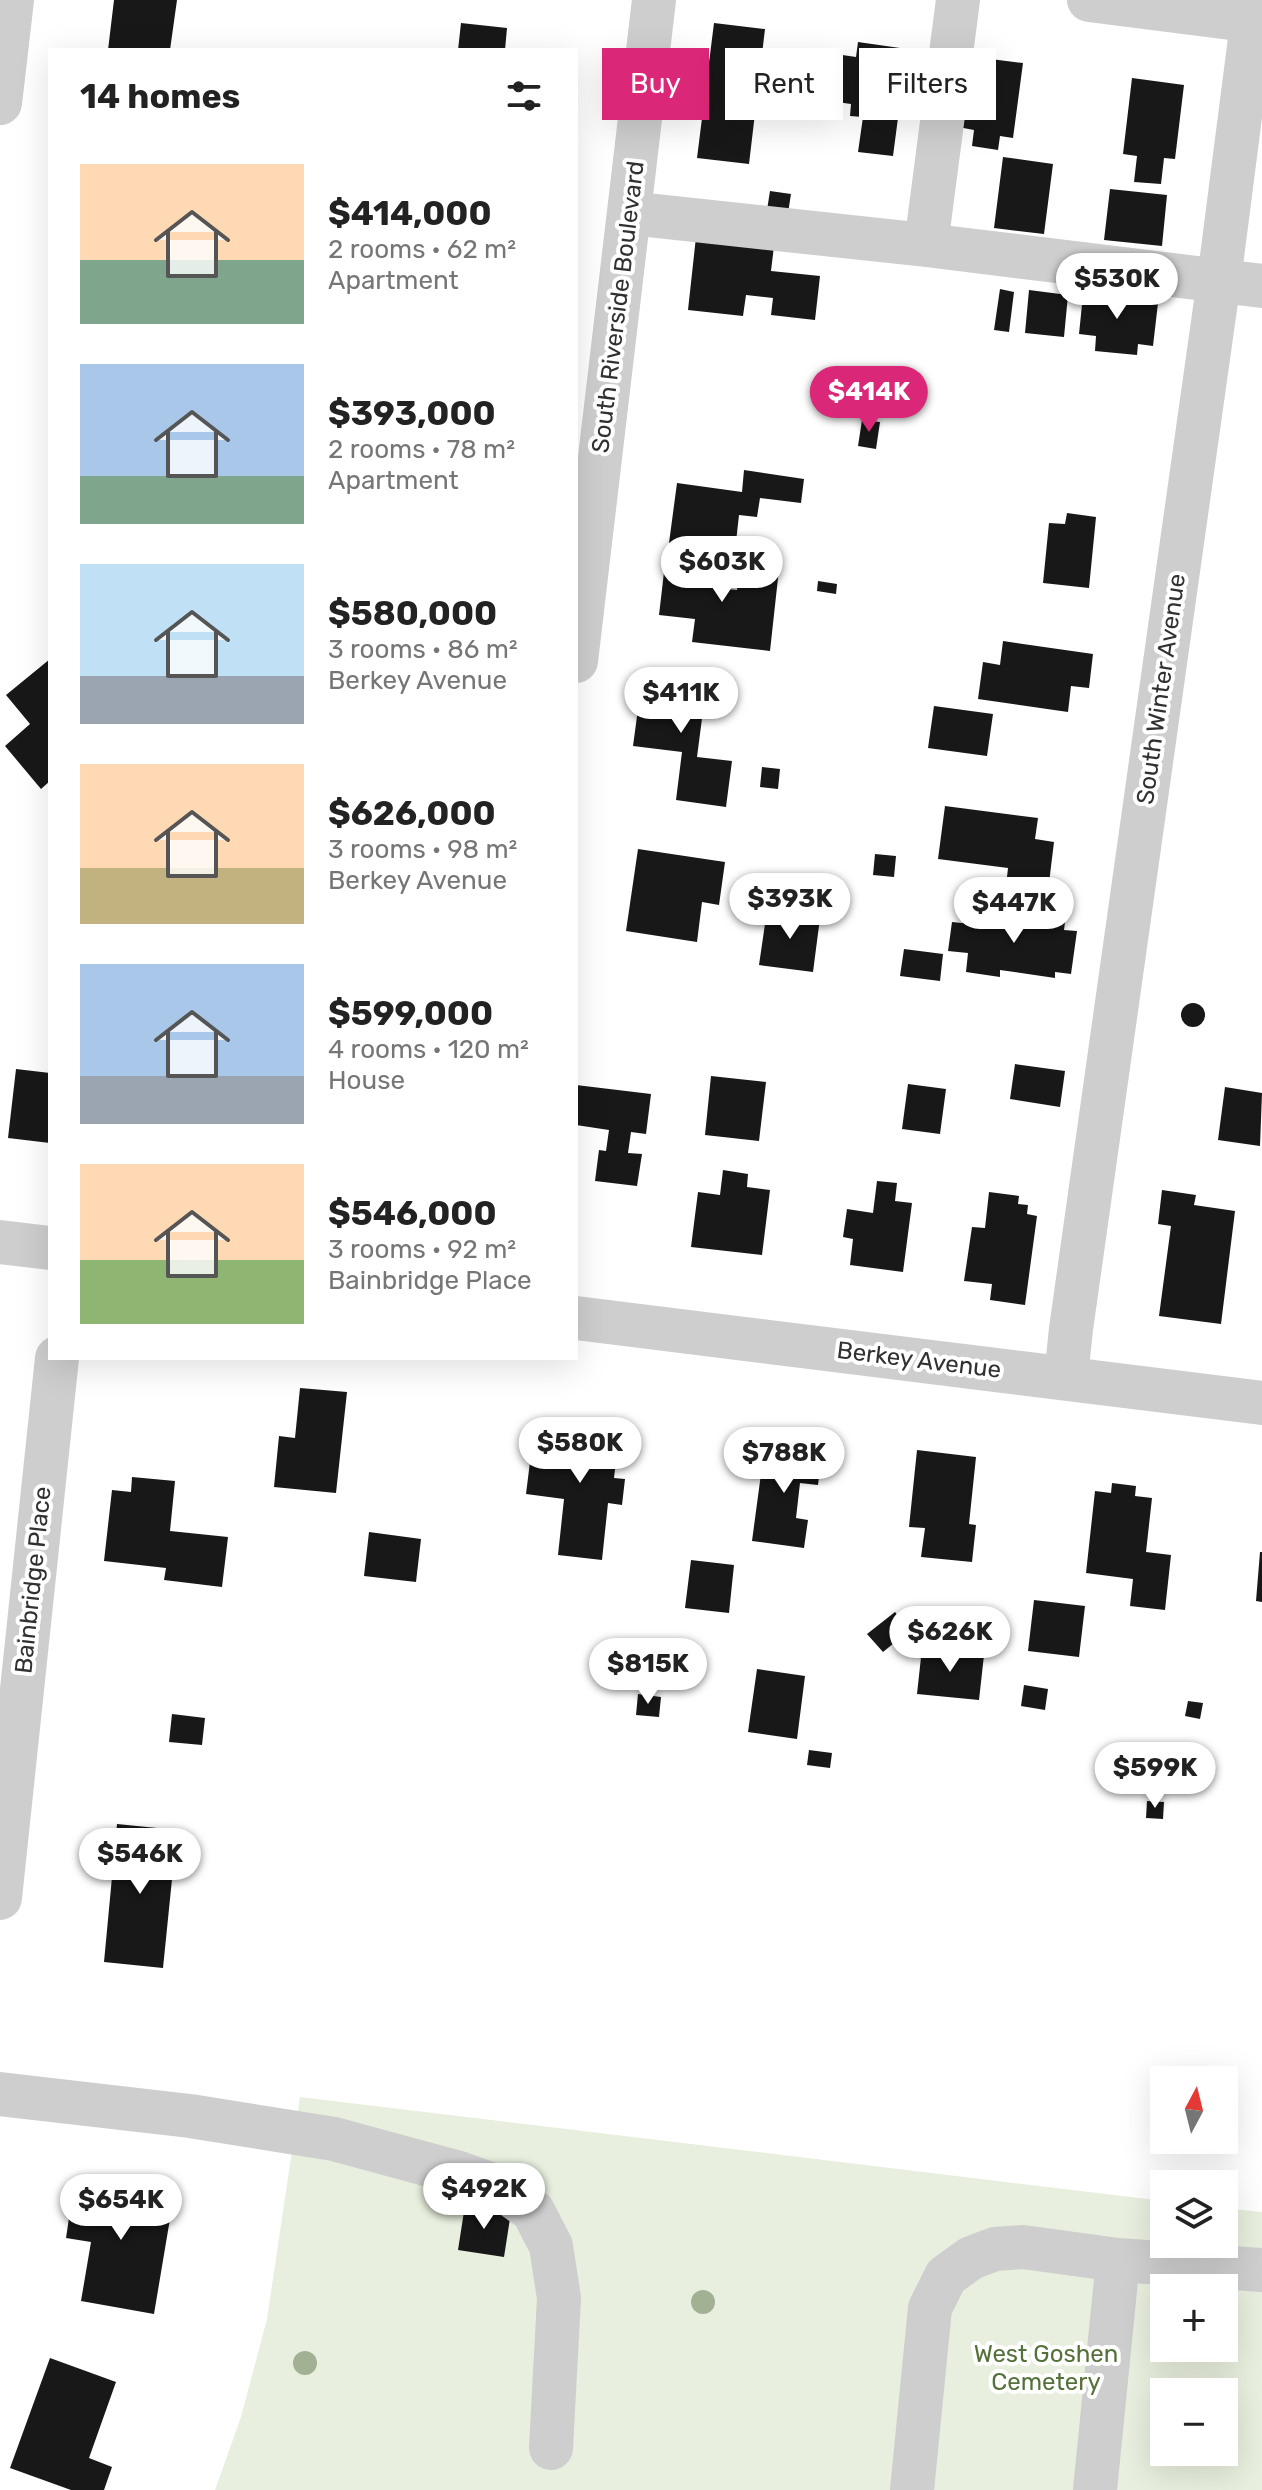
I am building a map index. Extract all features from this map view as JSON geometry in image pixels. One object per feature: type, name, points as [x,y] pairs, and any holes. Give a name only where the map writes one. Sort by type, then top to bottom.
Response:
[{"type":"street","points":[[0,103],[12,0]]},
{"type":"street","name":"South Riverside Boulevard","points":[[578,644],[654,0]]},
{"type":"street","points":[[926,245],[958,0]]},
{"type":"street","points":[[1089,0],[1257,14]]},
{"type":"street","name":"South Winter Avenue","points":[[1066,1377],[1257,14]]},
{"type":"street","points":[[629,213],[1262,286]]},
{"type":"street","points":[[0,1242],[48,1248]]},
{"type":"street","name":"Berkey Avenue","points":[[578,1318],[1262,1403]]},
{"type":"street","name":"Bainbridge Place","points":[[0,1898],[57,1360]]},
{"type":"street","points":[[0,2094],[190,2116],[334,2139],[459,2173],[501,2188],[533,2211],[551,2246],[559,2298],[551,2448]]},
{"type":"street","points":[[912,2490],[930,2308],[946,2276],[971,2258],[995,2249],[1023,2247],[1118,2260],[1262,2270]]},
{"type":"street","points":[[1095,2490],[1118,2260]]},
{"type":"green space","name":"West Goshen Cemetery","points":[[300,2097],[1150,2199],[1150,2258],[1238,2258],[1238,2209],[1262,2212],[1262,2490],[215,2490],[241,2417],[267,2319]]},
{"type":"building","points":[[114,0],[177,0],[170,48],[108,48]]},
{"type":"building","points":[[461,23],[507,28],[505,48],[458,48]]},
{"type":"building","points":[[714,23],[765,29],[763,48],[725,48],[725,120],[754,120],[749,164],[697,158],[702,120],[709,120],[709,63]]},
{"type":"building","points":[[858,42],[900,48],[859,48],[859,117],[850,116],[851,104],[843,103],[843,55],[856,57]]},
{"type":"building","points":[[996,60],[1023,63],[1013,138],[1000,136],[998,150],[972,146],[974,130],[958,127],[959,120],[996,120]]},
{"type":"building","points":[[1132,78],[1184,85],[1175,159],[1164,158],[1161,184],[1134,182],[1137,156],[1123,154]]},
{"type":"building","points":[[863,120],[898,120],[893,156],[858,152]]},
{"type":"building","points":[[1003,157],[1053,164],[1044,234],[994,228]]},
{"type":"building","points":[[1110,189],[1167,195],[1162,246],[1104,240]]},
{"type":"building","points":[[770,191],[791,194],[788,213],[767,210]]},
{"type":"building","points":[[696,237],[774,246],[771,271],[820,276],[815,320],[771,315],[773,298],[746,295],[743,316],[688,310]]},
{"type":"building","points":[[1084,285],[1118,288],[1117,298],[1158,303],[1153,346],[1138,344],[1137,355],[1095,351],[1096,336],[1079,334]]},
{"type":"building","points":[[1000,289],[1014,292],[1009,332],[994,330]]},
{"type":"building","points":[[1029,290],[1068,295],[1064,337],[1025,333]]},
{"type":"building","points":[[862,420],[880,422],[876,449],[858,446]]},
{"type":"building","points":[[744,470],[804,479],[801,503],[760,498],[757,517],[739,515],[735,551],[669,543],[677,483],[742,492]]},
{"type":"building","points":[[1067,513],[1096,517],[1089,588],[1043,583],[1049,523],[1065,524]]},
{"type":"building","points":[[666,555],[708,560],[705,587],[737,590],[740,565],[779,569],[770,651],[692,642],[695,619],[659,615]]},
{"type":"building","points":[[818,581],[837,584],[836,594],[817,591]]},
{"type":"building","points":[[1003,641],[1093,654],[1089,688],[1071,686],[1068,712],[978,699],[983,662],[1000,665]]},
{"type":"building","points":[[48,661],[48,783],[41,789],[5,746],[30,724],[6,695]]},
{"type":"building","points":[[643,672],[707,680],[697,757],[732,761],[726,807],[676,800],[682,752],[633,746]]},
{"type":"building","points":[[934,706],[993,714],[987,756],[928,748]]},
{"type":"building","points":[[762,767],[780,769],[778,789],[760,787]]},
{"type":"building","points":[[945,806],[1038,818],[1035,839],[1054,842],[1049,883],[1007,877],[1008,868],[938,859]]},
{"type":"building","points":[[638,849],[725,862],[719,905],[702,902],[697,942],[626,931]]},
{"type":"building","points":[[875,854],[896,856],[894,877],[873,875]]},
{"type":"building","points":[[973,909],[1065,922],[1064,930],[1077,931],[1071,974],[1055,972],[1055,978],[1000,970],[1000,977],[966,972],[968,953],[948,951],[952,922],[971,924]]},
{"type":"building","points":[[767,910],[820,918],[813,972],[759,965]]},
{"type":"building","points":[[904,949],[943,954],[940,981],[900,976]]},
{"type":"building","points":[[1193,1003],[1202,1006],[1205,1015],[1202,1024],[1193,1027],[1184,1024],[1181,1015],[1184,1006]]},
{"type":"building","points":[[1015,1064],[1065,1071],[1060,1107],[1010,1099]]},
{"type":"building","points":[[16,1069],[48,1073],[48,1143],[8,1138]]},
{"type":"building","points":[[711,1076],[766,1082],[759,1141],[705,1135]]},
{"type":"building","points":[[908,1084],[946,1089],[940,1134],[902,1129]]},
{"type":"building","points":[[578,1085],[651,1094],[646,1134],[631,1132],[628,1153],[642,1154],[637,1186],[595,1181],[599,1150],[606,1151],[609,1130],[578,1125]]},
{"type":"building","points":[[1225,1087],[1262,1093],[1260,1146],[1218,1140]]},
{"type":"building","points":[[723,1170],[748,1174],[747,1187],[770,1190],[762,1255],[691,1247],[698,1192],[720,1195]]},
{"type":"building","points":[[877,1181],[897,1183],[895,1201],[912,1203],[903,1272],[850,1265],[853,1239],[843,1237],[847,1209],[873,1213]]},
{"type":"building","points":[[1162,1190],[1196,1195],[1194,1205],[1235,1211],[1221,1324],[1159,1316],[1171,1226],[1158,1224]]},
{"type":"building","points":[[989,1192],[1019,1196],[1018,1204],[1028,1205],[1027,1214],[1037,1216],[1025,1305],[990,1300],[992,1284],[964,1281],[972,1227],[985,1228]]},
{"type":"building","points":[[300,1388],[347,1392],[336,1493],[274,1487],[279,1436],[295,1438]]},
{"type":"building","points":[[578,1421],[620,1426],[614,1478],[625,1479],[622,1505],[608,1503],[602,1560],[558,1555],[564,1499],[526,1494],[533,1438],[576,1444]]},
{"type":"building","points":[[765,1444],[822,1452],[818,1485],[800,1483],[796,1518],[808,1520],[804,1548],[752,1541]]},
{"type":"building","points":[[917,1450],[976,1457],[969,1524],[976,1525],[972,1562],[921,1557],[925,1528],[909,1527]]},
{"type":"building","points":[[132,1477],[175,1481],[170,1531],[228,1537],[222,1587],[164,1580],[166,1568],[104,1561],[112,1490],[131,1492]]},
{"type":"building","points":[[1112,1483],[1136,1486],[1135,1496],[1152,1498],[1146,1552],[1171,1555],[1165,1610],[1130,1606],[1133,1579],[1086,1573],[1095,1491],[1111,1493]]},
{"type":"building","points":[[369,1532],[421,1539],[416,1582],[364,1576]]},
{"type":"building","points":[[1262,1552],[1262,1602],[1256,1601]]},
{"type":"building","points":[[691,1560],[734,1565],[729,1613],[685,1608]]},
{"type":"building","points":[[1034,1600],[1085,1606],[1079,1657],[1028,1651]]},
{"type":"building","points":[[895,1612],[910,1630],[883,1652],[867,1634]]},
{"type":"building","points":[[922,1648],[984,1655],[979,1700],[917,1694]]},
{"type":"building","points":[[757,1669],[805,1676],[797,1739],[748,1732]]},
{"type":"building","points":[[1024,1685],[1048,1689],[1045,1710],[1021,1706]]},
{"type":"building","points":[[638,1694],[661,1697],[659,1717],[636,1715]]},
{"type":"building","points":[[1188,1701],[1203,1703],[1200,1719],[1185,1716]]},
{"type":"building","points":[[172,1714],[205,1718],[202,1745],[169,1742]]},
{"type":"building","points":[[809,1750],[832,1753],[830,1768],[807,1765]]},
{"type":"building","points":[[1147,1801],[1164,1802],[1163,1819],[1146,1818]]},
{"type":"building","points":[[117,1824],[177,1830],[163,1968],[104,1962]]},
{"type":"building","points":[[75,2178],[174,2195],[154,2314],[81,2301],[91,2242],[66,2238]]},
{"type":"building","points":[[465,2205],[511,2212],[504,2257],[458,2250]]},
{"type":"building","points":[[50,2358],[116,2382],[89,2458],[112,2467],[104,2490],[71,2490],[10,2468]]}]
